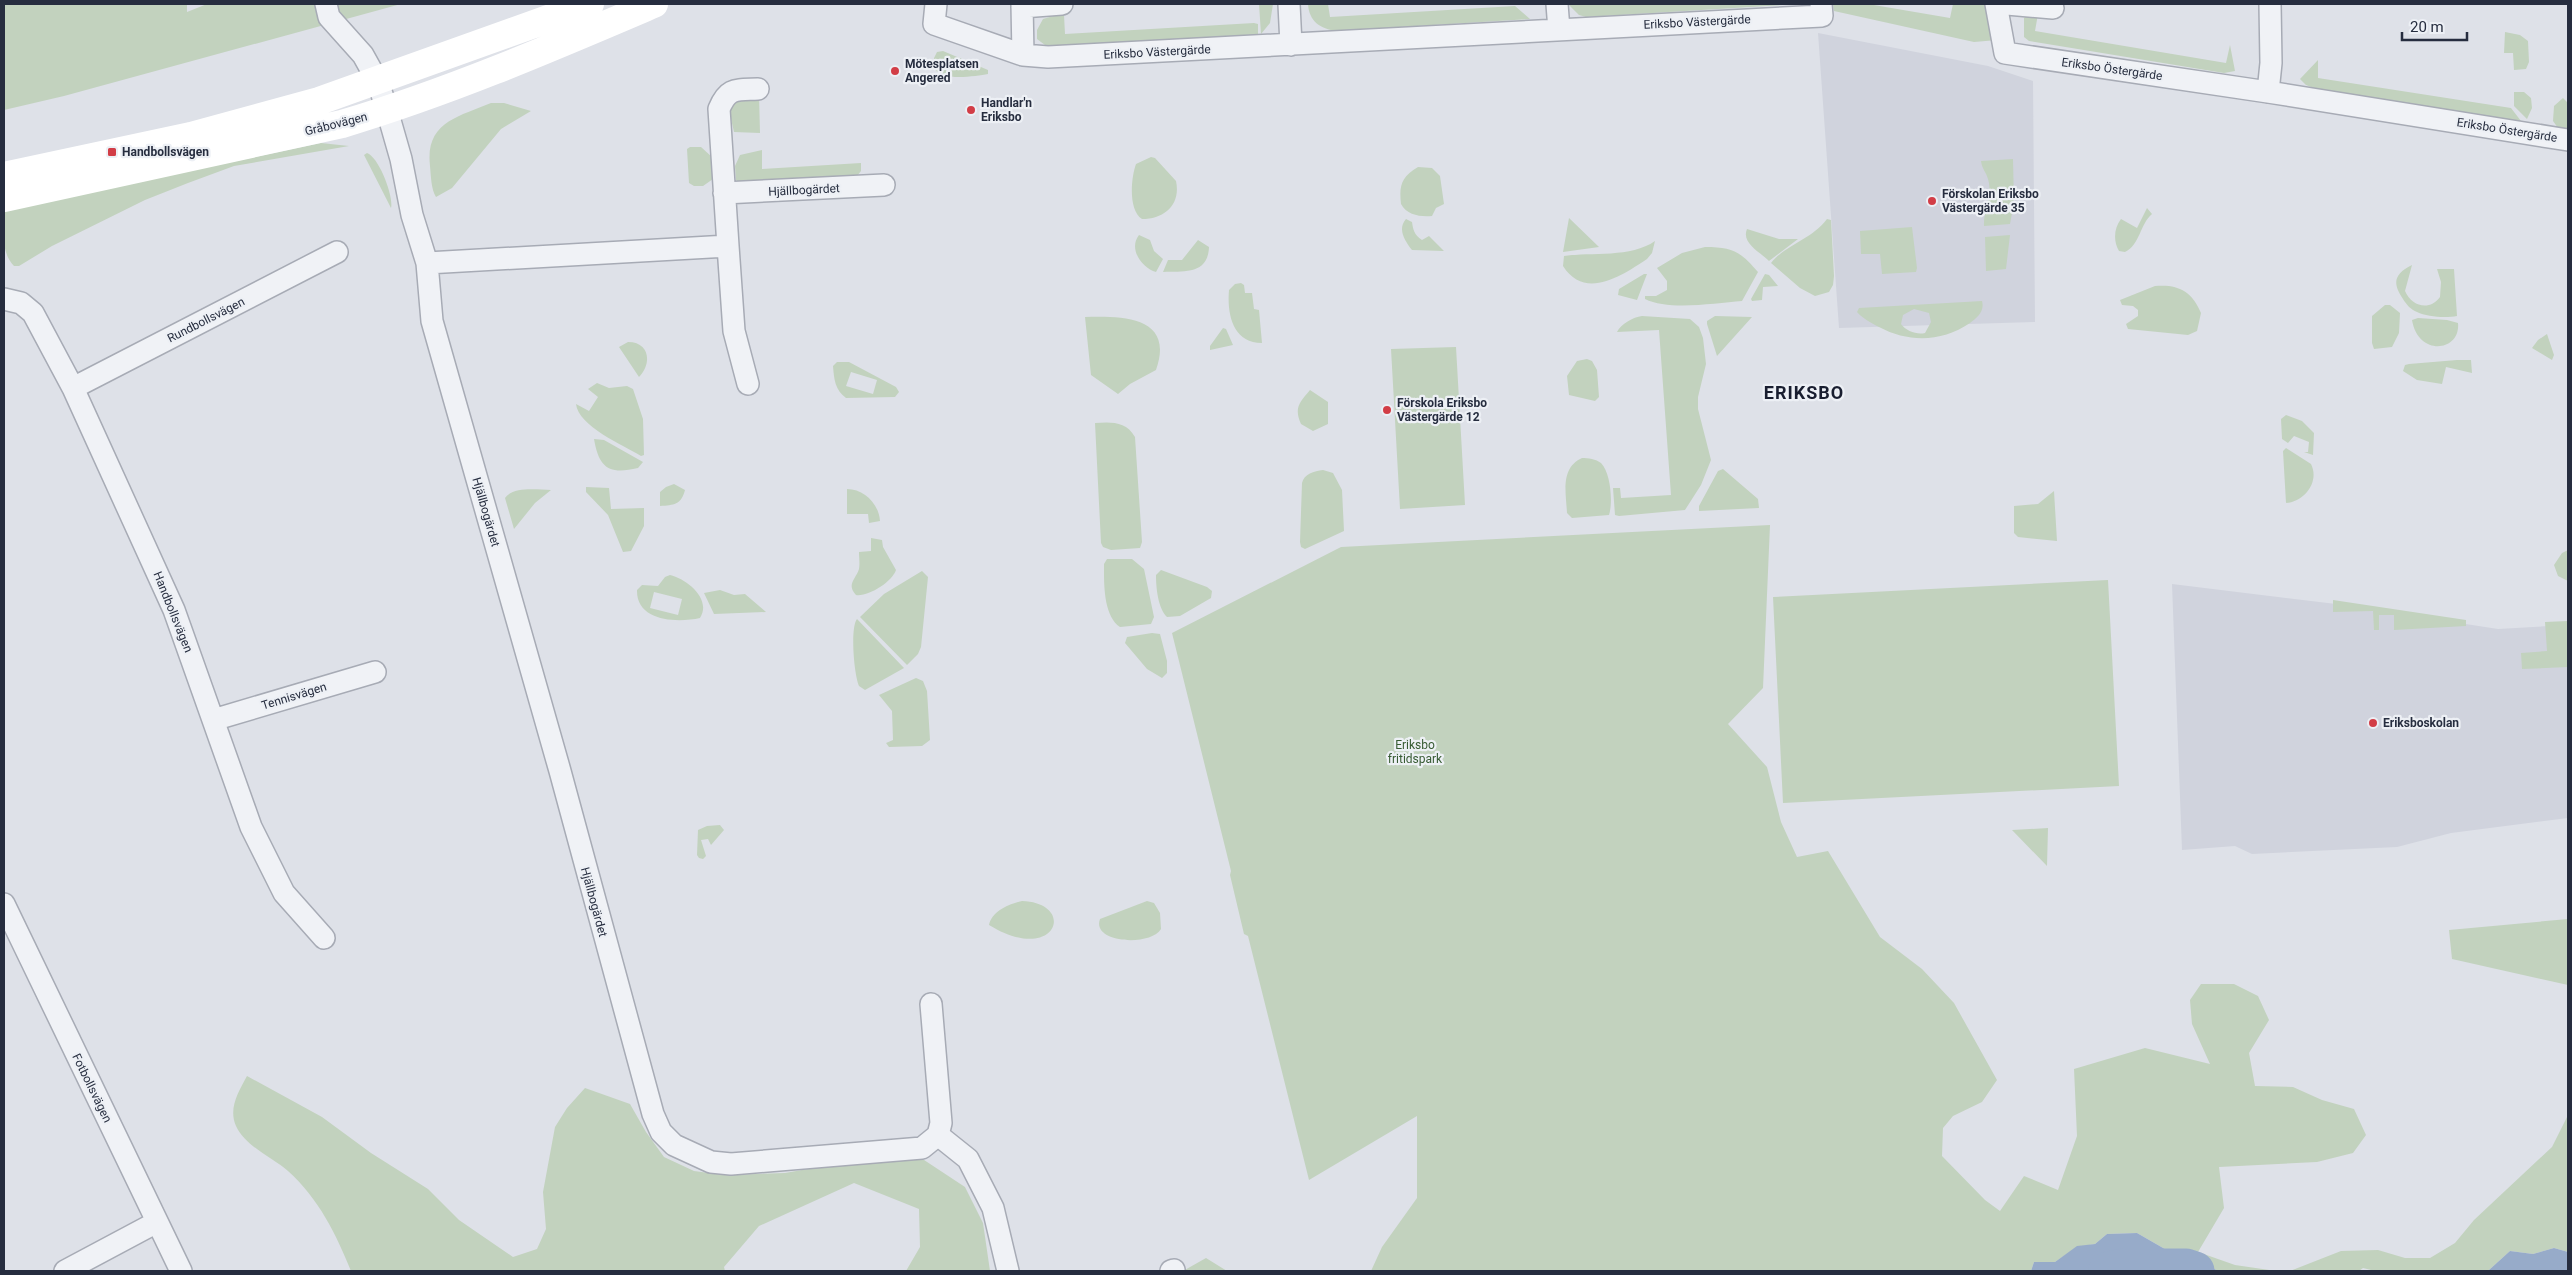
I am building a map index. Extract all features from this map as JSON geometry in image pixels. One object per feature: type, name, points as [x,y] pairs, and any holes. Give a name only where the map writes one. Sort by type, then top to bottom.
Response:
[{"type":"main road","name":"Gråbovägen","points":[[4,176],[191,136],[319,101],[378,82],[590,4]]},
{"type":"main road","name":"Gråbovägen","points":[[4,198],[342,124],[387,110],[509,66],[654,4]]},
{"type":"street","name":"Hjällbogärdet","points":[[326,4],[329,17],[363,55],[378,82],[387,110],[401,159],[412,215],[427,263],[432,321],[560,772],[642,1078],[661,1132],[674,1145],[691,1154],[711,1162],[731,1164],[922,1148],[938,1135]]},
{"type":"street","name":"Eriksbo Västergärde","points":[[936,4],[934,24],[1023,56],[1048,57],[1822,16],[1821,4]]},
{"type":"street","points":[[1023,56],[1022,5],[1062,4]]},
{"type":"street","points":[[1289,4],[1291,45]]},
{"type":"street","points":[[1557,4],[1559,30]]},
{"type":"street","name":"Eriksbo Östergärde","points":[[1996,4],[2005,53],[2268,92],[2568,140]]},
{"type":"street","points":[[2007,4],[2053,8]]},
{"type":"street","points":[[2268,92],[2271,63],[2270,4]]},
{"type":"street","points":[[748,384],[734,331],[718,109],[725,95],[735,90],[758,89]]},
{"type":"street","name":"Hjällbogärdet","points":[[724,192],[884,185]]},
{"type":"street","points":[[427,263],[728,246]]},
{"type":"street","name":"Rundbollsvägen","points":[[74,388],[337,252]]},
{"type":"street","name":"Handbollsvägen","points":[[4,299],[21,303],[33,313],[74,388],[174,610],[251,827],[284,893],[324,938]]},
{"type":"street","name":"Tennisvägen","points":[[213,720],[375,672]]},
{"type":"street","name":"Fotbollsvägen","points":[[4,904],[181,1271]]},
{"type":"street","points":[[931,1004],[941,1111],[938,1135],[968,1159],[993,1208],[1008,1271]]},
{"type":"street","points":[[65,1271],[156,1222]]},
{"type":"shaded area","name":"Förskolan Eriksbo Västergärde 35","points":[[1818,33],[1988,66],[2033,81],[2035,322],[1839,328]]},
{"type":"shaded area","name":"Eriksboskolan","points":[[2172,584],[2336,604],[2498,629],[2568,625],[2568,818],[2451,833],[2397,847],[2252,854],[2235,846],[2182,850]]},
{"type":"green space","points":[[4,4],[187,4],[187,12],[207,4],[401,4],[64,96],[4,110]]},
{"type":"green space","points":[[1259,4],[1273,4],[1270,23],[1261,34]]},
{"type":"green space","points":[[1308,4],[1328,4],[1330,17],[1515,6],[1530,19],[1337,31],[1316,23],[1311,15]]},
{"type":"green space","points":[[1568,4],[1799,4],[1586,17],[1579,15]]},
{"type":"green space","points":[[1833,4],[1868,4],[1950,18],[1953,4],[1983,4],[1989,6],[1997,40],[1974,42],[1834,11]]},
{"type":"green space","points":[[1060,14],[1064,15],[1065,34],[1254,23],[1258,24],[1258,35],[1049,48],[1037,39],[1037,30],[1043,19]]},
{"type":"green space","points":[[2038,14],[2035,31],[2226,63],[2230,45],[2235,71],[2224,73],[2029,41],[2024,37],[2024,18],[2027,15]]},
{"type":"green space","points":[[2505,32],[2520,35],[2528,41],[2529,62],[2526,69],[2514,70],[2513,53],[2504,53]]},
{"type":"green space","points":[[943,51],[988,70],[988,74],[951,77],[938,72],[934,68],[934,58],[937,52]]},
{"type":"green space","points":[[2318,60],[2318,78],[2511,108],[2521,121],[2316,89],[2306,85],[2300,79]]},
{"type":"green space","points":[[2514,92],[2524,92],[2531,98],[2532,108],[2527,119],[2514,106]]},
{"type":"green space","points":[[759,94],[760,133],[734,132],[729,110],[734,100]]},
{"type":"green space","points":[[2563,98],[2568,103],[2568,131],[2558,128],[2553,121],[2554,106]]},
{"type":"green space","points":[[491,103],[504,103],[531,111],[501,129],[452,188],[436,197],[432,186],[430,151],[438,130],[456,117]]},
{"type":"green space","points":[[321,143],[349,146],[234,166],[145,200],[52,246],[19,266],[14,266],[7,254],[4,240],[4,210]]},
{"type":"green space","points":[[690,147],[701,147],[712,157],[713,179],[703,186],[694,186],[689,183],[687,149]]},
{"type":"green space","points":[[762,150],[762,169],[861,163],[861,171],[857,176],[739,182],[736,180],[735,166],[740,155]]},
{"type":"green space","points":[[367,153],[372,156],[385,178],[390,195],[391,208],[364,155]]},
{"type":"green space","points":[[1151,157],[1155,158],[1176,181],[1176,197],[1170,209],[1164,213],[1142,219],[1134,209],[1133,177],[1136,164]]},
{"type":"green space","points":[[2013,159],[2014,202],[2010,224],[1984,226],[1989,185],[1981,161]]},
{"type":"green space","points":[[1418,167],[1432,168],[1440,176],[1444,204],[1436,208],[1432,216],[1414,214],[1407,211],[1401,204],[1400,192],[1402,182],[1408,174]]},
{"type":"green space","points":[[2147,208],[2152,214],[2145,223],[2134,245],[2125,252],[2119,251],[2115,239],[2116,230],[2121,219],[2137,228]]},
{"type":"green space","points":[[1569,218],[1599,247],[1563,252]]},
{"type":"green space","points":[[1406,219],[1412,222],[1414,232],[1419,238],[1422,240],[1429,236],[1444,251],[1412,250],[1402,231],[1403,223]]},
{"type":"green space","points":[[1827,219],[1831,220],[1833,285],[1829,292],[1815,296],[1800,288],[1771,263],[1783,251],[1813,232]]},
{"type":"green space","points":[[1912,227],[1916,272],[1882,274],[1880,254],[1861,254],[1860,231]]},
{"type":"green space","points":[[1747,229],[1779,239],[1798,239],[1769,261],[1749,243],[1746,234]]},
{"type":"green space","points":[[1139,235],[1150,240],[1154,251],[1163,259],[1156,272],[1146,266],[1138,257],[1135,246]]},
{"type":"green space","points":[[2010,235],[2006,269],[1986,271],[1985,237]]},
{"type":"green space","points":[[1198,240],[1209,247],[1208,256],[1200,267],[1187,271],[1163,272],[1168,260],[1182,260]]},
{"type":"green space","points":[[1655,241],[1652,253],[1647,259],[1627,272],[1604,282],[1582,282],[1572,276],[1563,266],[1564,256],[1623,252],[1635,250]]},
{"type":"green space","points":[[1705,247],[1729,249],[1746,259],[1758,272],[1742,301],[1666,305],[1645,299],[1645,296],[1656,296],[1667,290],[1667,281],[1657,268],[1682,253]]},
{"type":"green space","points":[[2412,265],[2405,291],[2412,301],[2421,305],[2431,304],[2440,297],[2441,282],[2437,269],[2454,269],[2457,316],[2426,315],[2415,311],[2407,305],[2399,293],[2396,284],[2398,275]]},
{"type":"green space","points":[[1647,274],[1637,300],[1618,295],[1619,289]]},
{"type":"green space","points":[[1765,274],[1769,275],[1778,286],[1763,287],[1762,300],[1752,301],[1751,299]]},
{"type":"green space","points":[[1241,283],[1244,285],[1245,293],[1252,293],[1254,309],[1259,310],[1262,343],[1252,342],[1244,338],[1238,332],[1231,317],[1229,290],[1235,284]]},
{"type":"green space","points":[[2155,286],[2171,286],[2189,294],[2201,313],[2197,331],[2188,335],[2128,329],[2126,324],[2138,316],[2138,310],[2133,306],[2122,305],[2120,300]]},
{"type":"green space","points":[[1982,301],[1983,305],[1978,316],[1970,323],[1948,334],[1925,338],[1902,336],[1890,332],[1861,316],[1857,312],[1859,308]],"holes":[[[1914,309],[1929,313],[1931,322],[1925,333],[1912,332],[1901,324],[1903,315]]]},
{"type":"green space","points":[[2385,305],[2390,305],[2400,313],[2399,333],[2392,347],[2374,349],[2372,343],[2372,316]]},
{"type":"green space","points":[[1642,316],[1690,319],[1699,327],[1703,338],[1706,364],[1698,397],[1698,409],[1711,460],[1701,485],[1685,510],[1619,516],[1615,515],[1613,488],[1620,488],[1621,498],[1671,495],[1659,330],[1617,332],[1628,321]]},
{"type":"green space","points":[[1715,316],[1752,317],[1717,356],[1707,324],[1707,321]]},
{"type":"green space","points":[[1085,317],[1129,319],[1142,323],[1152,329],[1158,339],[1160,352],[1156,370],[1130,384],[1118,394],[1091,375]]},
{"type":"green space","points":[[2418,318],[2447,320],[2458,323],[2457,333],[2453,340],[2446,345],[2430,345],[2422,340],[2416,332],[2412,320]]},
{"type":"green space","points":[[1223,328],[1226,329],[1233,345],[1210,350],[1210,346]]},
{"type":"green space","points":[[2547,334],[2554,355],[2552,360],[2532,348],[2538,340]]},
{"type":"green space","points":[[628,342],[641,346],[647,355],[646,366],[639,377],[619,347]]},
{"type":"green space","points":[[1456,347],[1465,505],[1400,509],[1391,349]]},
{"type":"green space","points":[[1587,359],[1592,361],[1597,370],[1599,397],[1595,401],[1569,395],[1567,376],[1577,361]]},
{"type":"green space","points":[[2471,360],[2472,373],[2446,367],[2442,384],[2417,380],[2403,371],[2405,365],[2409,364]]},
{"type":"green space","points":[[837,362],[849,362],[896,387],[899,392],[895,397],[846,398],[837,388],[833,366]],"holes":[[[851,372],[877,380],[873,394],[846,386]]]},
{"type":"green space","points":[[597,383],[609,388],[627,386],[633,389],[643,419],[644,455],[641,456],[602,434],[584,420],[576,404],[589,411],[598,397],[588,389]]},
{"type":"green space","points":[[1310,390],[1328,402],[1328,424],[1313,431],[1301,424],[1298,414],[1300,402]]},
{"type":"green space","points":[[2286,415],[2302,421],[2314,433],[2313,455],[2304,452],[2308,452],[2309,442],[2294,436],[2288,443],[2282,439],[2281,419]]},
{"type":"green space","points":[[1095,423],[1123,425],[1135,437],[1142,542],[1140,548],[1111,550],[1103,547],[1101,543]]},
{"type":"green space","points":[[594,439],[604,440],[643,462],[638,468],[613,470],[602,463]]},
{"type":"green space","points":[[2286,448],[2311,464],[2313,478],[2309,490],[2304,495],[2293,502],[2286,503],[2283,451]]},
{"type":"green space","points":[[1582,458],[1601,463],[1607,474],[1611,503],[1609,515],[1572,518],[1567,513],[1567,475],[1575,462]]},
{"type":"green space","points":[[1723,469],[1758,499],[1759,508],[1699,511],[1699,506],[1718,471]]},
{"type":"green space","points":[[1323,470],[1333,473],[1342,490],[1344,531],[1305,549],[1301,547],[1300,542],[1302,483],[1305,477],[1316,471]]},
{"type":"green space","points":[[674,484],[685,490],[681,499],[673,504],[660,506],[660,492]]},
{"type":"green space","points":[[586,487],[609,488],[611,509],[644,508],[644,526],[631,551],[623,552],[608,515],[586,492]]},
{"type":"green space","points":[[847,489],[859,492],[870,499],[877,509],[880,521],[869,523],[868,514],[847,514]]},
{"type":"green space","points":[[520,490],[551,490],[535,503],[514,529],[505,498],[509,494]]},
{"type":"green space","points":[[2054,491],[2057,541],[2018,537],[2014,533],[2014,506],[2038,504]]},
{"type":"green space","name":"Eriksbo fritidspark","points":[[1770,525],[1763,688],[1728,724],[1767,767],[1781,822],[1797,857],[1828,851],[1880,937],[1922,969],[1954,1003],[1997,1080],[1982,1102],[1953,1116],[1943,1128],[1942,1156],[1985,1200],[2000,1211],[2024,1176],[2058,1190],[2077,1136],[2074,1069],[2145,1048],[2210,1064],[2192,1024],[2190,1000],[2201,984],[2234,984],[2258,996],[2269,1020],[2249,1053],[2255,1086],[2293,1087],[2322,1100],[2354,1109],[2366,1135],[2353,1153],[2317,1162],[2219,1167],[2224,1208],[2198,1252],[2235,1265],[2276,1271],[2219,1271],[2170,1252],[2137,1233],[2107,1234],[2095,1244],[2077,1247],[2055,1262],[2034,1262],[2031,1271],[1371,1271],[1382,1247],[1417,1198],[1417,1116],[1309,1180],[1248,936],[1244,934],[1230,875],[1231,871],[1172,633],[1341,547]]},
{"type":"green space","points":[[871,538],[882,540],[883,547],[896,570],[894,575],[879,588],[867,594],[856,595],[852,585],[859,569],[859,552],[871,551]]},
{"type":"green space","points":[[2568,550],[2568,581],[2558,576],[2554,565],[2562,553]]},
{"type":"green space","points":[[1107,559],[1132,559],[1144,569],[1154,617],[1151,624],[1120,627],[1114,622],[1107,607],[1104,580],[1104,564]]},
{"type":"green space","points":[[1161,570],[1207,587],[1212,591],[1211,598],[1180,616],[1167,617],[1161,608],[1157,592],[1156,575]]},
{"type":"green space","points":[[922,571],[928,577],[921,647],[918,654],[907,665],[860,617],[884,594]]},
{"type":"green space","points":[[670,575],[677,577],[696,591],[703,604],[700,618],[670,620],[660,618],[643,609],[637,590],[642,585],[658,586],[665,577]],"holes":[[[654,592],[682,599],[678,615],[650,608]]]},
{"type":"green space","points":[[2108,580],[2119,786],[1783,803],[1773,597]]},
{"type":"green space","points":[[720,590],[734,595],[745,594],[766,612],[714,614],[704,593]]},
{"type":"green space","points":[[2333,600],[2466,620],[2466,626],[2394,630],[2394,615],[2379,615],[2379,630],[2374,630],[2373,611],[2333,612]]},
{"type":"green space","points":[[857,619],[904,668],[865,690],[859,686],[854,662],[853,641]]},
{"type":"green space","points":[[2568,621],[2568,667],[2522,669],[2521,653],[2547,651],[2545,622]]},
{"type":"green space","points":[[1152,633],[1160,634],[1167,661],[1167,673],[1162,678],[1147,669],[1125,643],[1127,637]]},
{"type":"green space","points":[[916,678],[923,681],[927,691],[930,740],[922,746],[889,747],[886,743],[893,740],[892,711],[879,695]]},
{"type":"green space","points":[[720,825],[724,830],[711,845],[708,839],[701,840],[706,856],[703,859],[699,858],[697,855],[698,830],[707,826]]},
{"type":"green space","points":[[2048,828],[2047,866],[2012,830]]},
{"type":"green space","points":[[1022,901],[1039,904],[1050,911],[1054,920],[1052,929],[1044,936],[1030,939],[1012,936],[989,925],[997,912]]},
{"type":"green space","points":[[1147,901],[1154,903],[1160,913],[1161,929],[1155,935],[1134,940],[1123,940],[1104,933],[1100,927],[1100,919]]},
{"type":"green space","points":[[2568,919],[2568,985],[2452,959],[2449,930]]},
{"type":"green space","points":[[247,1076],[322,1117],[371,1153],[428,1189],[459,1220],[513,1257],[537,1249],[546,1229],[543,1192],[555,1127],[567,1108],[585,1088],[630,1104],[646,1132],[664,1157],[694,1171],[724,1175],[785,1173],[847,1162],[918,1156],[965,1187],[983,1223],[990,1271],[906,1271],[920,1247],[919,1209],[854,1183],[759,1226],[724,1267],[725,1271],[351,1271],[333,1230],[309,1193],[282,1166],[252,1146],[236,1126],[233,1113],[235,1100]]},
{"type":"green space","points":[[2568,1115],[2568,1252],[2554,1248],[2533,1254],[2510,1251],[2489,1270],[2484,1271],[2375,1271],[2363,1268],[2359,1271],[2290,1271],[2341,1251],[2378,1250],[2405,1258],[2430,1258],[2455,1243],[2474,1220],[2552,1147]]},
{"type":"green space","points":[[1206,1258],[1227,1271],[1183,1271]]},
{"type":"green space","points":[[2119,1262],[2142,1263],[2153,1271],[2099,1271],[2102,1267]]},
{"type":"water","points":[[2137,1233],[2170,1252],[2219,1271],[2153,1271],[2142,1263],[2119,1262],[2103,1267],[2099,1271],[2031,1271],[2034,1262],[2055,1262],[2077,1246],[2095,1244],[2107,1234]]},
{"type":"water","points":[[2554,1248],[2568,1252],[2568,1271],[2484,1271],[2489,1270],[2510,1251],[2533,1254]]},
{"type":"waterway","points":[[2108,1271],[2123,1268],[2186,1268],[2195,1271]]},
{"type":"place","name":"Mötesplatsen Angered","points":[[895,71]]},
{"type":"place","name":"Handlar'n Eriksbo","points":[[971,110]]},
{"type":"place","name":"Handbollsvägen","points":[[112,152]]},
{"type":"place","name":"Förskolan Eriksbo Västergärde 35","points":[[1932,201]]},
{"type":"place","name":"Förskola Eriksbo Västergärde 12","points":[[1387,410]]},
{"type":"place","name":"Eriksboskolan","points":[[2373,723]]},
{"type":"district","name":"ERIKSBO","points":[[1804,392]]}]
